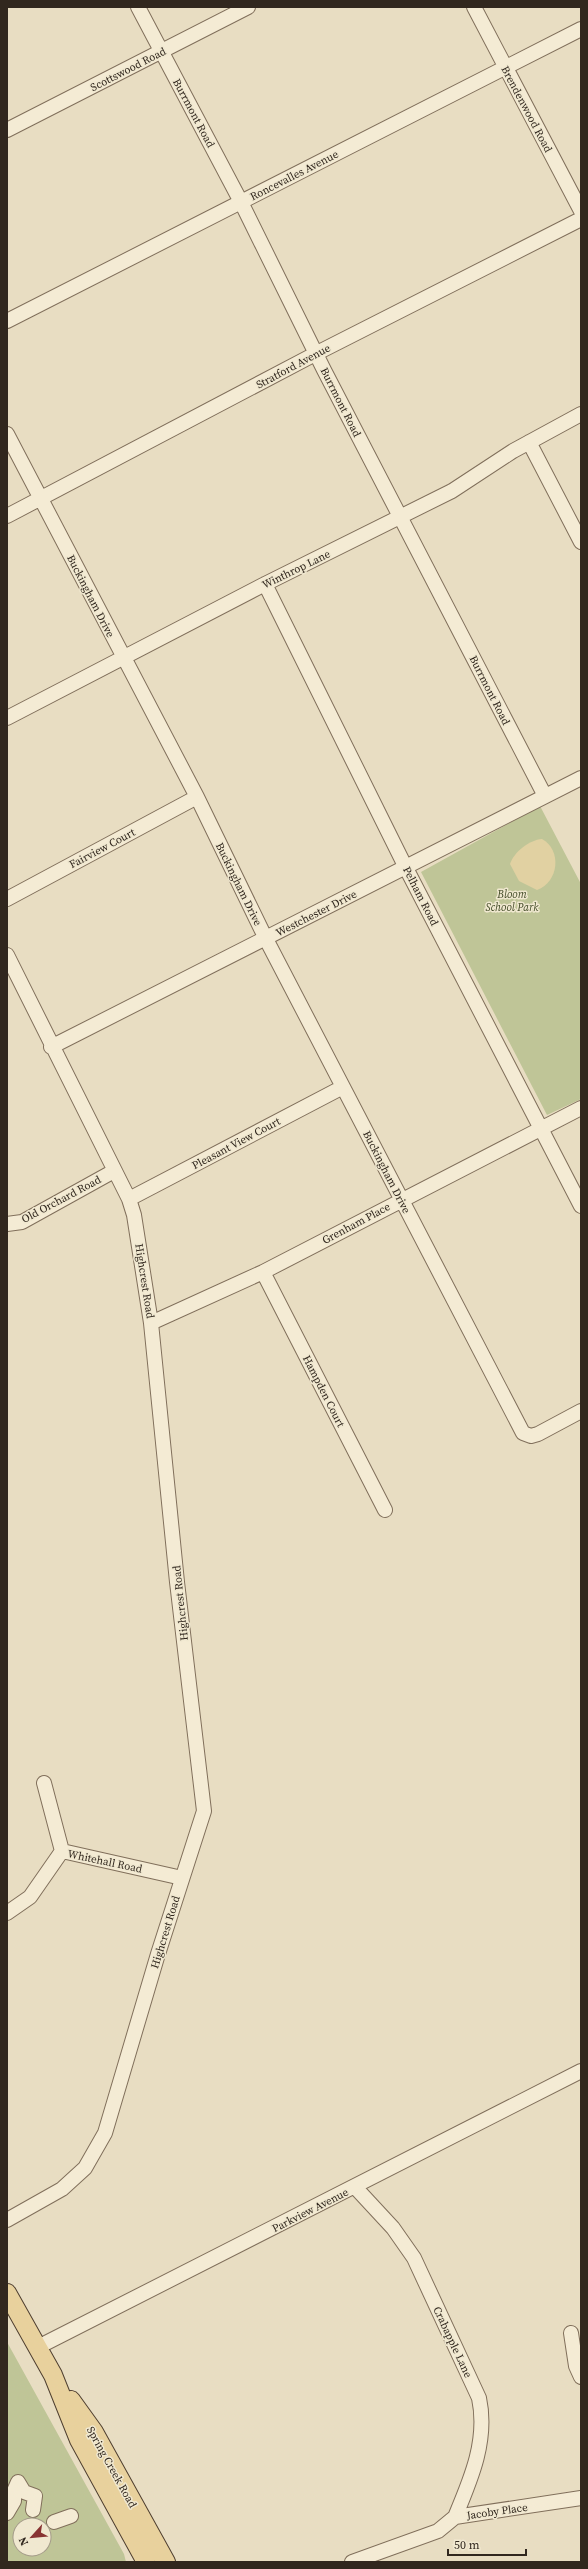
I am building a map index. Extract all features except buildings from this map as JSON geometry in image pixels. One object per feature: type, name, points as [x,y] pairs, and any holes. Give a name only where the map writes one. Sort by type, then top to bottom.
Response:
[{"type":"main road","name":"Spring Creek Road","points":[[7,2293],[53,2374],[94,2432],[166,2562]]},
{"type":"main road","name":"Spring Creek Road","points":[[53,2374],[79,2440],[146,2562]]},
{"type":"main road","points":[[79,2440],[135,2562]]},
{"type":"street","name":"Burrmont Road","points":[[138,7],[241,202],[400,518],[545,796]]},
{"type":"street","name":"Scottswood Road","points":[[7,130],[248,7]]},
{"type":"street","name":"Brendenwood Road","points":[[474,7],[581,211]]},
{"type":"street","name":"Roncevalles Avenue","points":[[7,321],[581,29]]},
{"type":"street","name":"Stratford Avenue","points":[[7,516],[317,353],[581,219]]},
{"type":"street","name":"Winthrop Lane","points":[[7,718],[265,584],[400,518],[466,483],[529,442],[581,414]]},
{"type":"street","name":"Buckingham Drive","points":[[7,434],[122,658],[197,798],[266,939],[523,1433],[532,1436],[581,1411]]},
{"type":"street","points":[[529,442],[581,542]]},
{"type":"street","name":"Pelham Road","points":[[265,584],[406,868],[581,1206]]},
{"type":"street","name":"Westchester Drive","points":[[51,1047],[581,778]]},
{"type":"street","name":"Fairview Court","points":[[7,899],[197,798]]},
{"type":"street","name":"Highcrest Road","points":[[7,955],[51,1047],[129,1199],[134,1214],[151,1323],[177,1582],[204,1811],[182,1878],[105,2133],[85,2168],[62,2189],[7,2220]]},
{"type":"street","name":"Pleasant View Court","points":[[129,1199],[343,1087]]},
{"type":"street","name":"Grenham Place","points":[[151,1323],[263,1272],[581,1108]]},
{"type":"street","name":"Old Orchard Road","points":[[7,1224],[22,1222],[114,1171]]},
{"type":"street","name":"Hampden Court","points":[[263,1272],[385,1510]]},
{"type":"street","points":[[44,1783],[62,1851]]},
{"type":"street","name":"Whitehall Road","points":[[7,1913],[30,1897],[62,1851],[182,1878]]},
{"type":"street","name":"Parkview Avenue","points":[[38,2347],[355,2188],[581,2071]]},
{"type":"street","name":"Crabapple Lane","points":[[355,2188],[393,2228],[414,2258],[479,2398],[483,2417],[482,2439],[455,2517]]},
{"type":"street","points":[[571,2333],[576,2366],[581,2377]]},
{"type":"street","points":[[7,2513],[14,2501],[14,2491],[18,2482],[24,2492],[35,2496],[33,2510]]},
{"type":"street","name":"Jacoby Place","points":[[352,2562],[438,2530],[448,2525],[455,2517],[581,2498]]},
{"type":"street","points":[[54,2522],[71,2516]]},
{"type":"green space","name":"Bloom School Park","points":[[540,806],[581,884],[581,1099],[547,1115],[421,872]]},
{"type":"green space","points":[[7,2342],[124,2554],[126,2562],[7,2562]]},
{"type":"sand","points":[[542,839],[553,850],[555,866],[554,873],[550,880],[537,890],[519,881],[510,864],[518,851],[523,847],[527,844]]}]
